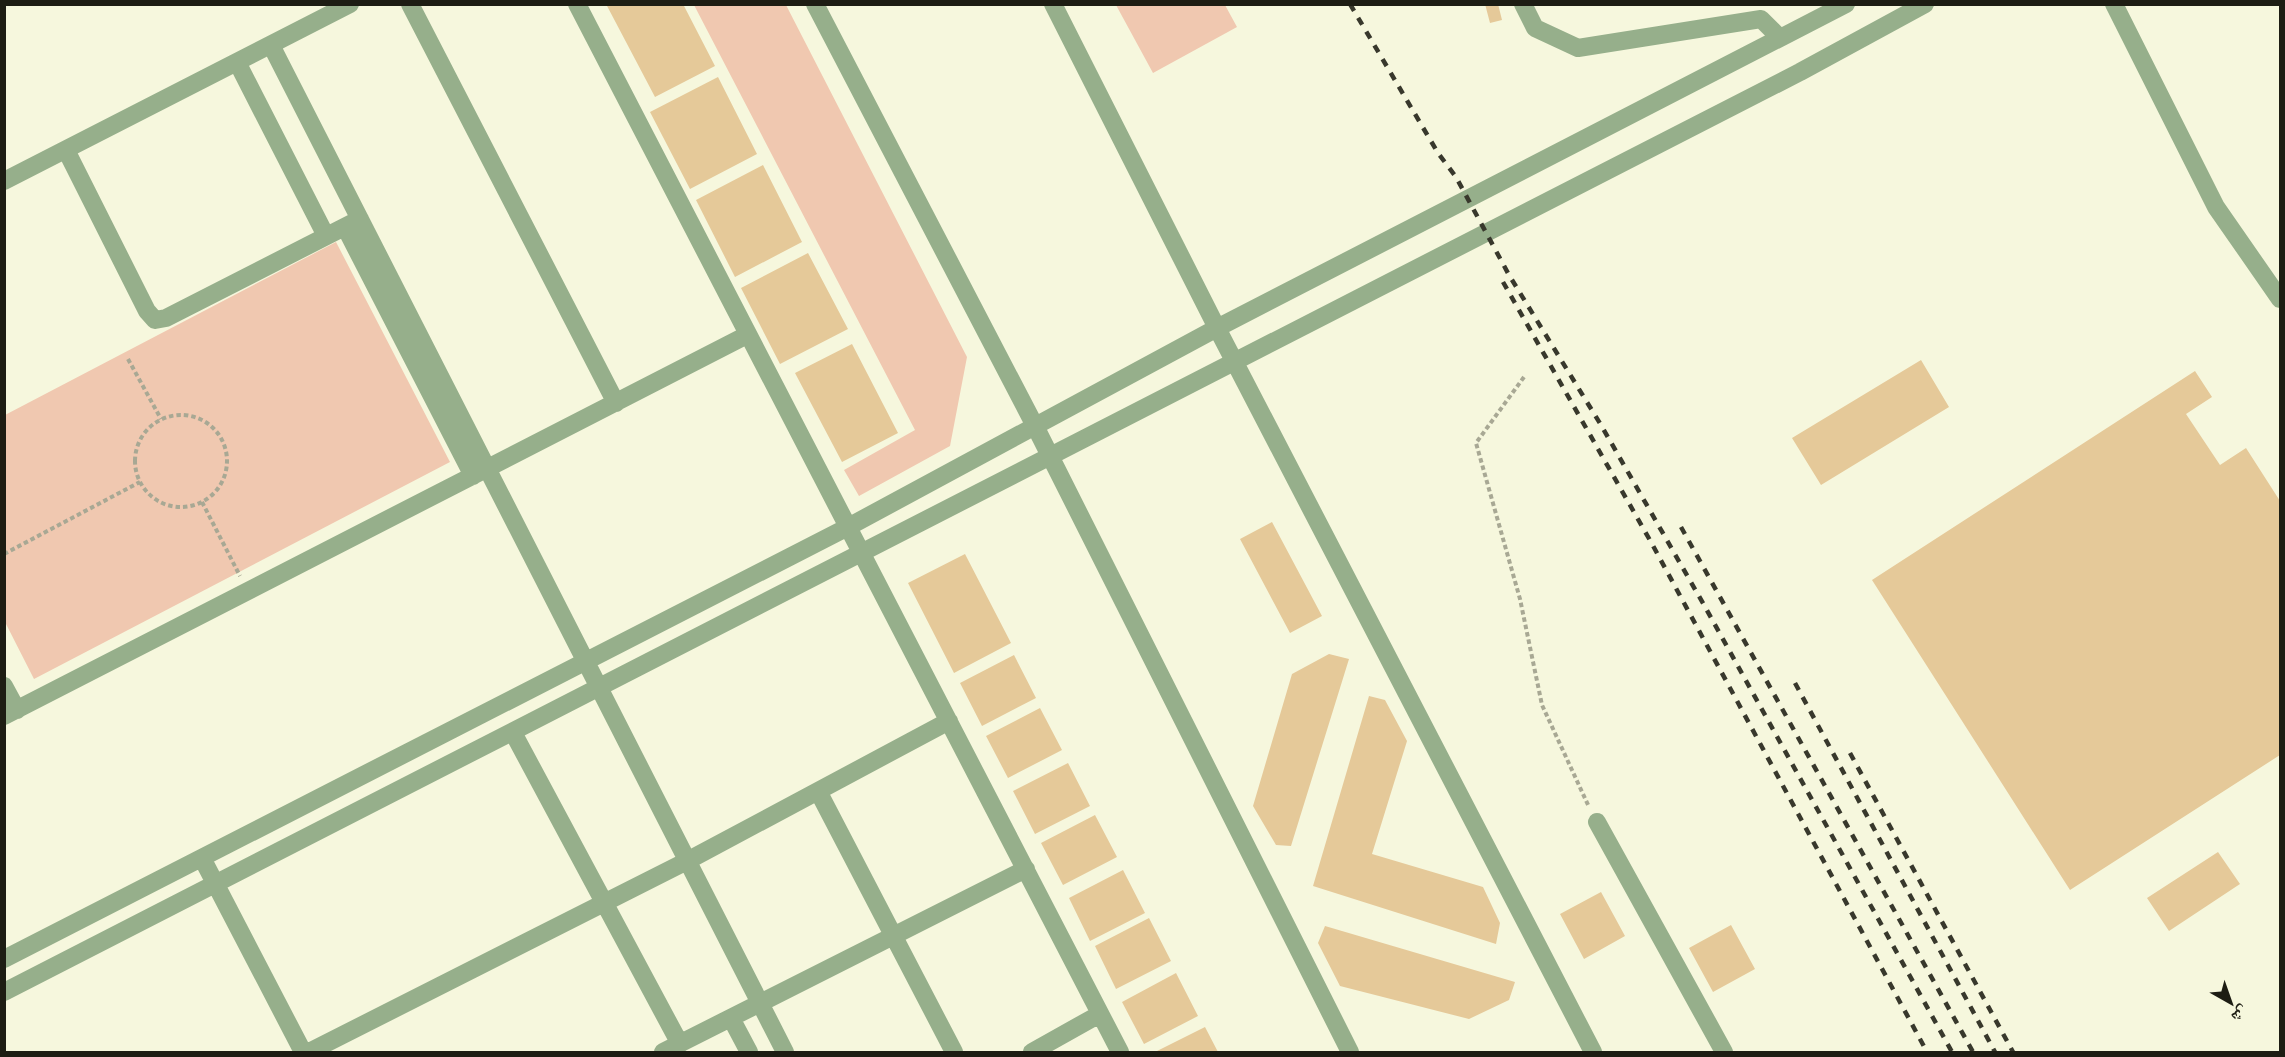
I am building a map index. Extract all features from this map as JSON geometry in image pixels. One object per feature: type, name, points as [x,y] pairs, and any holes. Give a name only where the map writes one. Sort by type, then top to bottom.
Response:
[{"type":"street","points":[[4,181],[350,4]]},
{"type":"street","points":[[410,4],[616,403]]},
{"type":"street","points":[[577,4],[1120,1053]]},
{"type":"street","points":[[815,4],[1035,426],[1350,1053]]},
{"type":"street","points":[[1053,4],[1217,328],[1593,1053]]},
{"type":"street","points":[[1523,4],[1535,28],[1578,48],[1761,19],[1780,38]]},
{"type":"street","points":[[4,959],[848,527],[1217,328],[1846,4]]},
{"type":"street","points":[[4,992],[1800,72],[1924,4]]},
{"type":"street","points":[[2114,4],[2216,207],[2280,299]]},
{"type":"street","points":[[271,45],[352,223],[480,472],[585,662],[785,1053]]},
{"type":"street","points":[[237,62],[326,236]]},
{"type":"street","points":[[66,150],[147,311],[155,320],[166,318],[352,223]]},
{"type":"street","points":[[4,686],[10,713],[747,336]]},
{"type":"street","points":[[309,1053],[687,861],[949,721]]},
{"type":"street","points":[[517,740],[680,1044]]},
{"type":"street","points":[[818,790],[954,1053]]},
{"type":"street","points":[[1597,822],[1724,1053]]},
{"type":"street","points":[[202,858],[303,1053]]},
{"type":"street","points":[[663,1053],[1026,869]]},
{"type":"street","points":[[1032,1053],[1100,1014]]},
{"type":"street","points":[[731,1018],[749,1053]]},
{"type":"path","points":[[128,359],[160,419]]},
{"type":"path","points":[[1524,377],[1476,443],[1520,599],[1542,705],[1597,822]]},
{"type":"path","points":[[178,415],[196,417],[207,422],[223,440],[228,463],[225,475],[212,495],[202,502],[179,507],[167,505],[156,500],[140,482],[135,458],[137,446],[147,431],[160,419],[178,415]]},
{"type":"path","points":[[4,554],[140,482]]},
{"type":"path","points":[[202,502],[248,591]]},
{"type":"shaded area","points":[[694,5],[786,5],[967,357],[950,446],[859,496],[844,470],[915,430]]},
{"type":"shaded area","points":[[1116,5],[1225,5],[1237,27],[1153,73]]},
{"type":"shaded area","points":[[336,242],[450,462],[34,679],[5,622],[5,415]]},
{"type":"building","points":[[606,4],[683,4],[715,66],[655,97]]},
{"type":"building","points":[[1485,4],[1498,4],[1502,20],[1490,23]]},
{"type":"building","points":[[718,77],[757,154],[690,189],[650,112]]},
{"type":"building","points":[[763,165],[802,242],[735,277],[696,200]]},
{"type":"building","points":[[808,253],[848,329],[780,364],[741,288]]},
{"type":"building","points":[[852,344],[898,433],[842,462],[795,373]]},
{"type":"building","points":[[1921,360],[1949,407],[1821,485],[1792,438]]},
{"type":"building","points":[[2195,371],[2212,397],[2186,414],[2220,465],[2246,448],[2280,501],[2280,755],[2070,890],[1872,580]]},
{"type":"building","points":[[1272,522],[1322,616],[1290,633],[1240,539]]},
{"type":"building","points":[[965,554],[1011,643],[954,673],[908,583]]},
{"type":"building","points":[[1329,654],[1349,659],[1291,846],[1276,845],[1253,806],[1292,674]]},
{"type":"building","points":[[1014,655],[1036,698],[982,726],[960,683]]},
{"type":"building","points":[[1369,696],[1385,700],[1407,741],[1372,854],[1483,887],[1500,923],[1496,944],[1313,886]]},
{"type":"building","points":[[1040,708],[1062,750],[1008,778],[986,736]]},
{"type":"building","points":[[1068,763],[1090,806],[1035,834],[1013,791]]},
{"type":"building","points":[[1095,815],[1117,857],[1063,885],[1041,843]]},
{"type":"building","points":[[2218,852],[2240,884],[2169,931],[2147,898]]},
{"type":"building","points":[[1123,870],[1145,913],[1090,941],[1069,898]]},
{"type":"building","points":[[1601,892],[1625,936],[1584,959],[1560,914]]},
{"type":"building","points":[[1149,918],[1171,961],[1116,989],[1095,946]]},
{"type":"building","points":[[1731,925],[1755,969],[1713,992],[1689,948]]},
{"type":"building","points":[[1325,926],[1515,982],[1509,1000],[1469,1019],[1340,986],[1318,943]]},
{"type":"building","points":[[1176,973],[1198,1016],[1144,1044],[1122,1002]]},
{"type":"building","points":[[1205,1027],[1218,1052],[1155,1052]]},
{"type":"railway","points":[[1350,4],[1438,153],[1456,177],[1509,275],[1601,425],[1704,605],[1952,1052]]},
{"type":"railway","points":[[1503,282],[1651,542],[1927,1052]]},
{"type":"railway","points":[[1681,527],[1973,1052]]},
{"type":"railway","points":[[1795,683],[1995,1052]]},
{"type":"railway","points":[[1850,753],[2013,1052]]}]
